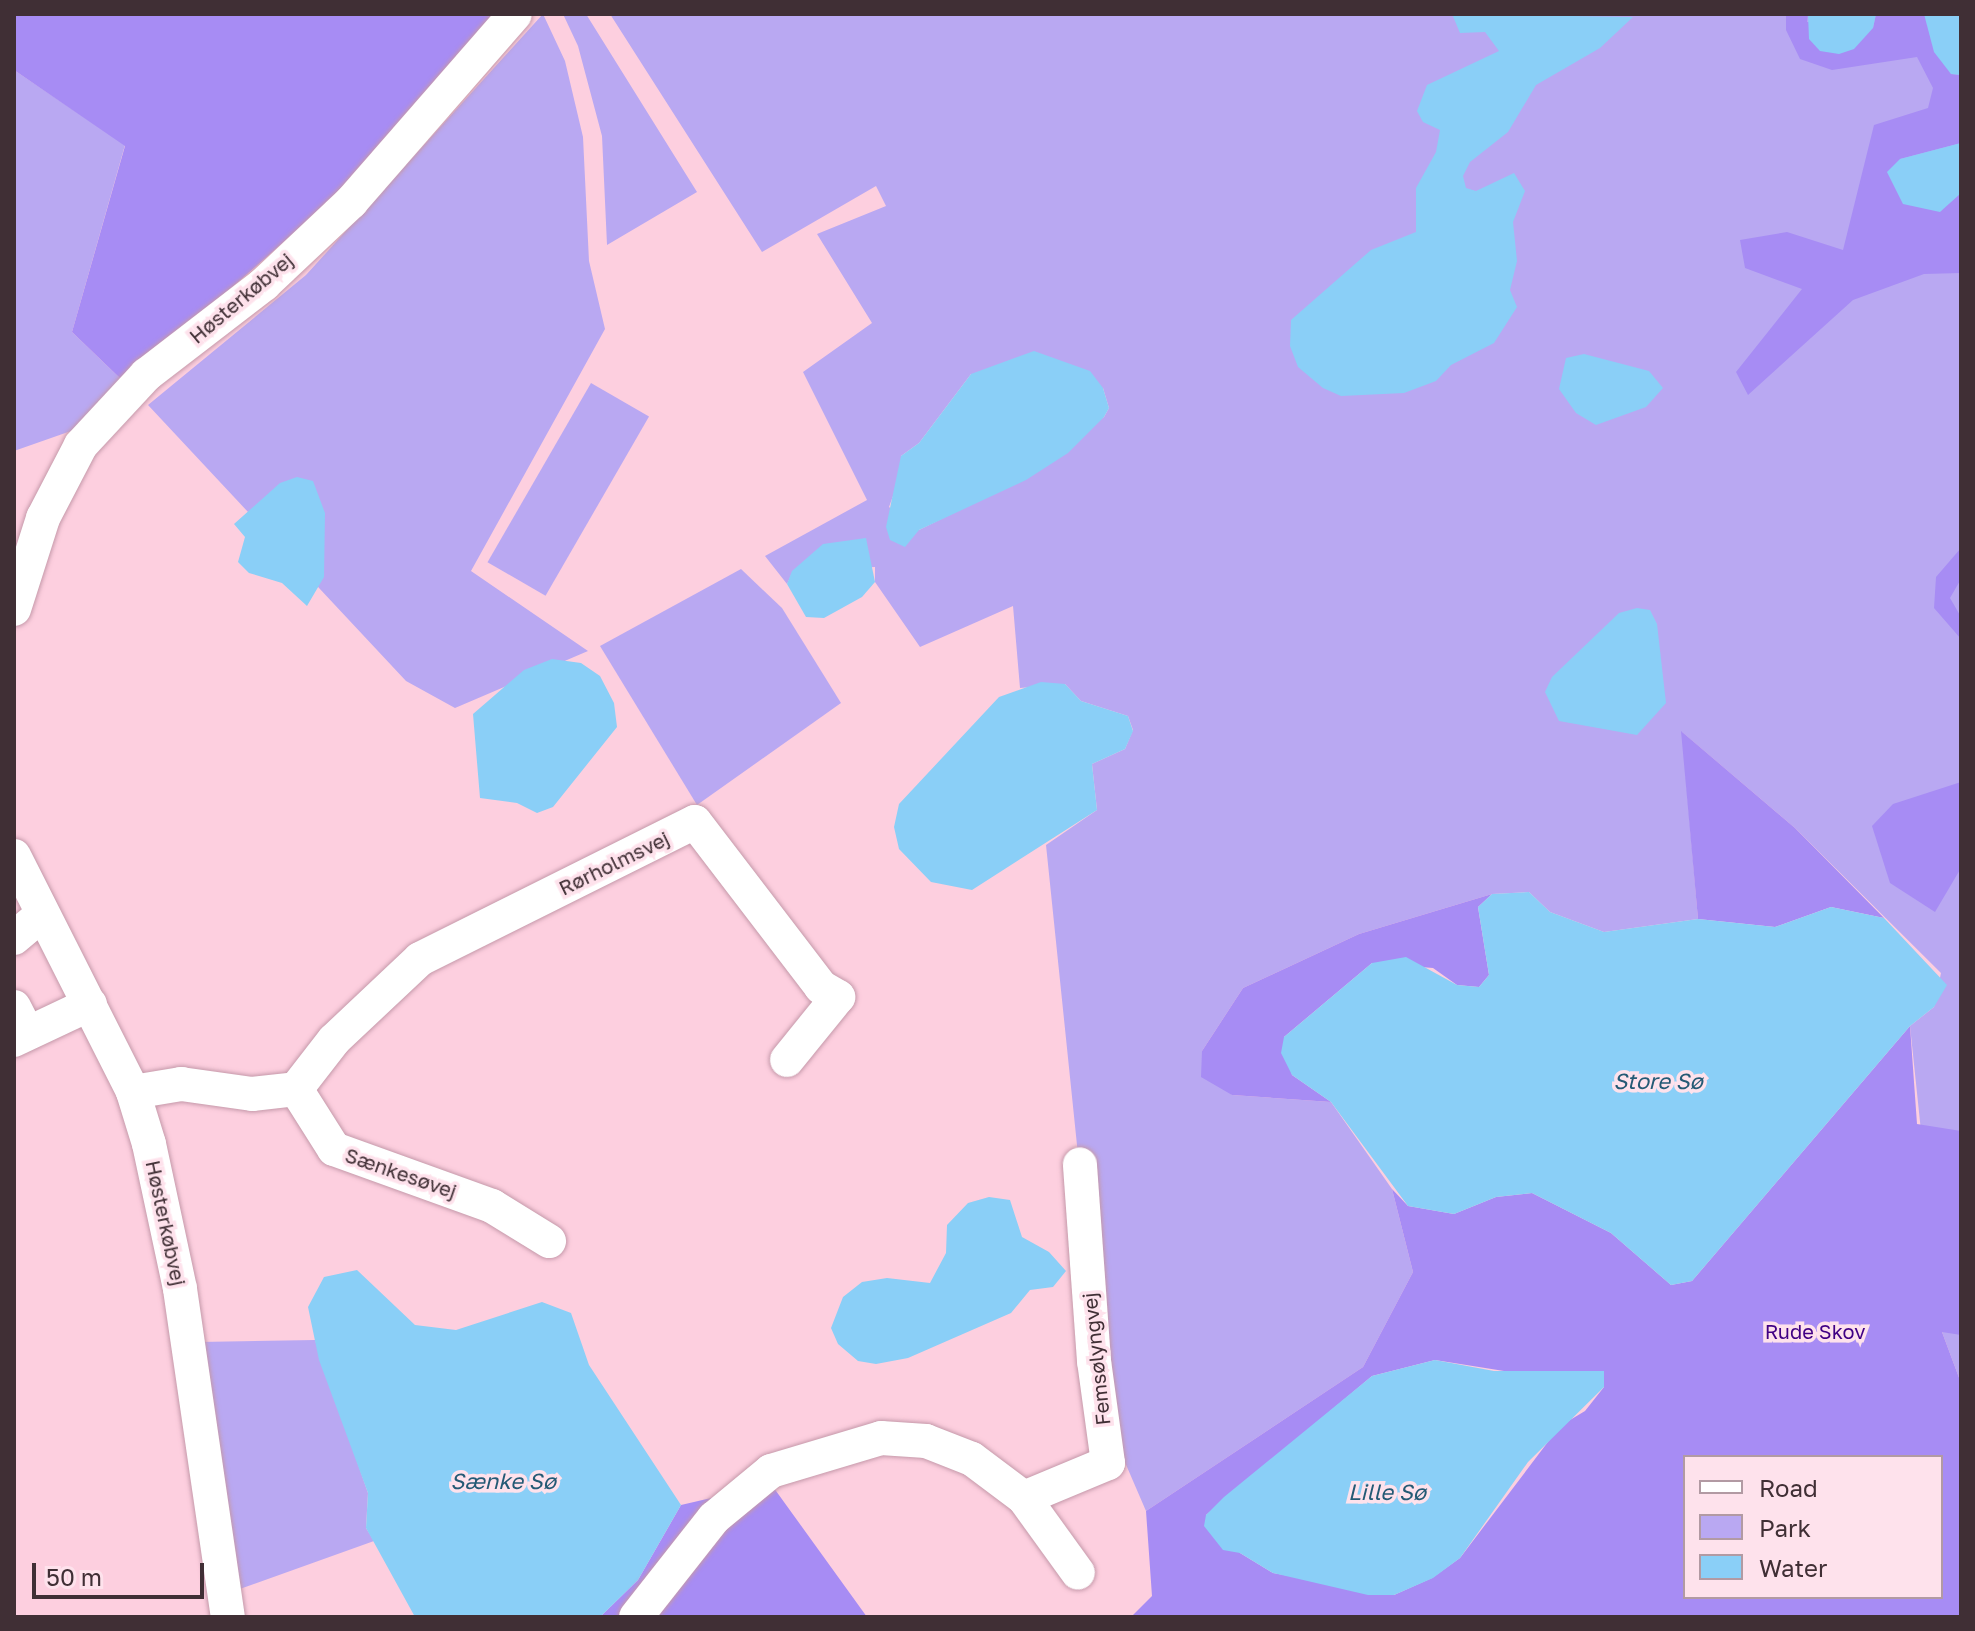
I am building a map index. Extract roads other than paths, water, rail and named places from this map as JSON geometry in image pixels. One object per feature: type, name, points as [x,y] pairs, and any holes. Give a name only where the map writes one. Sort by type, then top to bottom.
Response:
[{"type":"street","name":"Høsterkøbvej","points":[[14,609],[43,518],[81,445],[146,375],[264,284],[351,202],[515,14]]},
{"type":"street","name":"Rørholmsvej","points":[[296,1089],[334,1040],[420,959],[695,822],[821,987],[838,997],[787,1060]]},
{"type":"street","name":"Høsterkøbvej","points":[[14,856],[41,915],[90,1004],[133,1092],[180,1289],[228,1617]]},
{"type":"street","points":[[14,938],[41,915]]},
{"type":"street","points":[[18,1027],[90,1004]]},
{"type":"street","points":[[133,1092],[181,1084],[252,1094],[296,1089]]},
{"type":"street","name":"Sænkesøvej","points":[[296,1089],[334,1149],[492,1206],[549,1241]]},
{"type":"street","name":"Femsølyngvej","points":[[1024,1498],[1108,1463],[1094,1361],[1080,1164]]},
{"type":"street","points":[[636,1617],[714,1518],[771,1471],[831,1450],[881,1438],[926,1441],[972,1459],[1024,1498],[1078,1573]]},
{"type":"water","points":[[1452,14],[1633,17],[1600,48],[1536,85],[1508,132],[1470,162],[1463,176],[1466,188],[1476,191],[1514,173],[1525,191],[1513,222],[1517,261],[1510,290],[1517,307],[1494,343],[1451,365],[1436,381],[1404,393],[1341,396],[1323,388],[1298,367],[1290,346],[1291,320],[1371,250],[1416,232],[1416,188],[1436,152],[1440,130],[1423,122],[1417,111],[1427,85],[1499,51],[1485,32],[1460,33]]},
{"type":"water","points":[[1808,14],[1876,14],[1873,28],[1854,49],[1839,54],[1820,51],[1809,39]]},
{"type":"water","points":[[1924,14],[1961,14],[1961,75],[1951,74],[1934,52]]},
{"type":"water","points":[[1961,143],[1961,193],[1940,212],[1903,204],[1887,172],[1900,159]]},
{"type":"water","points":[[1034,351],[1090,371],[1103,388],[1109,408],[1104,417],[1068,453],[1026,480],[919,530],[905,547],[890,540],[886,527],[901,456],[919,443],[971,374]]},
{"type":"water","points":[[1584,354],[1649,371],[1663,388],[1646,407],[1596,425],[1576,413],[1559,389],[1566,358]]},
{"type":"water","points":[[297,477],[313,481],[325,513],[324,577],[307,606],[282,583],[249,573],[238,562],[245,537],[234,524],[280,483]]},
{"type":"water","points":[[866,538],[875,582],[862,597],[824,618],[806,617],[787,584],[792,571],[823,544]]},
{"type":"water","points":[[1637,608],[1650,610],[1657,624],[1666,703],[1637,735],[1559,721],[1545,692],[1552,677],[1619,613]]},
{"type":"water","points":[[552,659],[581,663],[600,676],[614,703],[617,727],[553,807],[537,813],[517,803],[480,798],[473,714],[524,670]]},
{"type":"water","points":[[1041,682],[1065,684],[1081,701],[1128,716],[1133,731],[1125,749],[1092,764],[1097,810],[972,890],[931,882],[899,849],[894,827],[899,804],[999,697]]},
{"type":"water","name":"Store Sø","points":[[1529,892],[1550,912],[1604,932],[1698,919],[1775,927],[1831,907],[1884,918],[1947,985],[1934,1007],[1910,1026],[1692,1281],[1671,1285],[1611,1233],[1532,1193],[1496,1197],[1454,1214],[1408,1206],[1331,1102],[1292,1075],[1281,1053],[1284,1037],[1372,963],[1406,957],[1457,985],[1479,987],[1489,975],[1478,907],[1492,894]]},
{"type":"water","points":[[989,1197],[1010,1200],[1022,1237],[1049,1252],[1066,1271],[1053,1287],[1030,1290],[1011,1313],[908,1358],[876,1364],[858,1361],[838,1344],[831,1328],[843,1297],[862,1282],[887,1278],[930,1283],[946,1253],[947,1225],[968,1203]]},
{"type":"water","name":"Sænke Sø","points":[[357,1270],[415,1325],[456,1330],[542,1302],[571,1313],[589,1365],[681,1505],[638,1580],[600,1617],[415,1617],[366,1528],[368,1493],[319,1360],[308,1307],[324,1277]]},
{"type":"water","name":"Lille Sø","points":[[1435,1360],[1494,1371],[1604,1371],[1604,1387],[1528,1462],[1460,1558],[1433,1578],[1394,1595],[1368,1595],[1273,1573],[1240,1553],[1223,1550],[1204,1526],[1206,1515],[1224,1497],[1372,1376]]},
{"type":"park label","name":"Rude Skov","points":[[1815,1331]]}]
